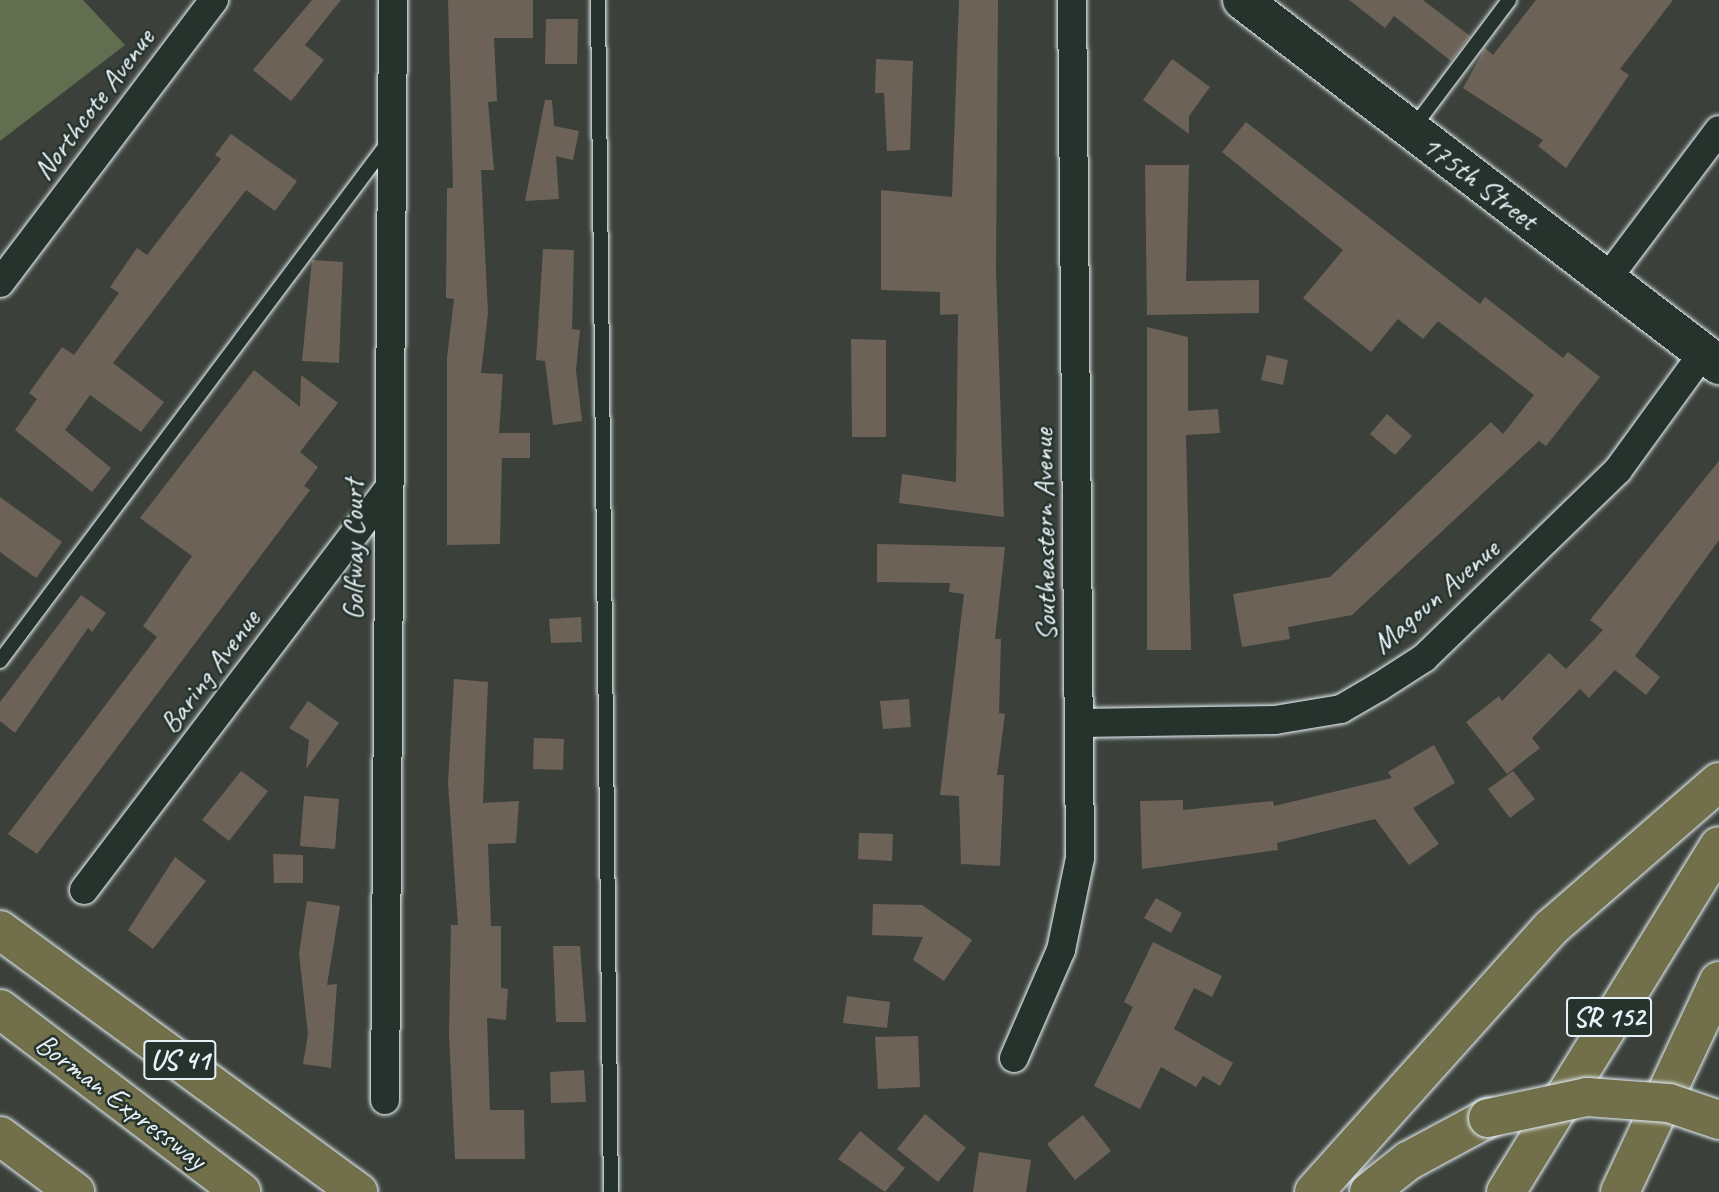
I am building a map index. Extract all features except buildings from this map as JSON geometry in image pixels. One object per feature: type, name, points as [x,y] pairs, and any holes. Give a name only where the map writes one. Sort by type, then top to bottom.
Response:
[{"type":"main road","points":[[1314,1192],[1552,927],[1719,782]]},
{"type":"main road","name":"SR 152","points":[[1506,1192],[1719,846]]},
{"type":"main road","name":"US 41","points":[[0,930],[358,1192]]},
{"type":"main road","points":[[1621,1192],[1719,982]]},
{"type":"main road","name":"Borman Expressway","points":[[0,1009],[241,1192]]},
{"type":"main road","points":[[1621,1192],[1719,1034]]},
{"type":"main road","points":[[1369,1192],[1438,1142],[1488,1118],[1587,1097],[1669,1103],[1719,1120]]},
{"type":"main road","points":[[0,1136],[75,1192]]},
{"type":"main road","points":[[286,1137],[374,1192]]},
{"type":"street","name":"Northcote Avenue","points":[[0,282],[214,0]]},
{"type":"street","name":"Golfway Court","points":[[385,1100],[386,492],[393,0]]},
{"type":"street","name":"Southeastern Avenue","points":[[1014,1058],[1074,911],[1080,723],[1072,0]]},
{"type":"street","name":"175th Street","points":[[1242,0],[1711,359]]},
{"type":"street","points":[[1607,279],[1719,130]]},
{"type":"street","name":"Magoun Avenue","points":[[1080,723],[1275,720],[1340,709],[1379,687],[1424,658],[1608,479],[1711,359]]},
{"type":"street","name":"Baring Avenue","points":[[85,890],[386,492]]},
{"type":"lane","points":[[598,0],[611,1192]]},
{"type":"lane","points":[[1412,130],[1509,0]]},
{"type":"lane","points":[[0,662],[391,139]]},
{"type":"green space","points":[[0,0],[83,0],[125,45],[0,141]]}]
